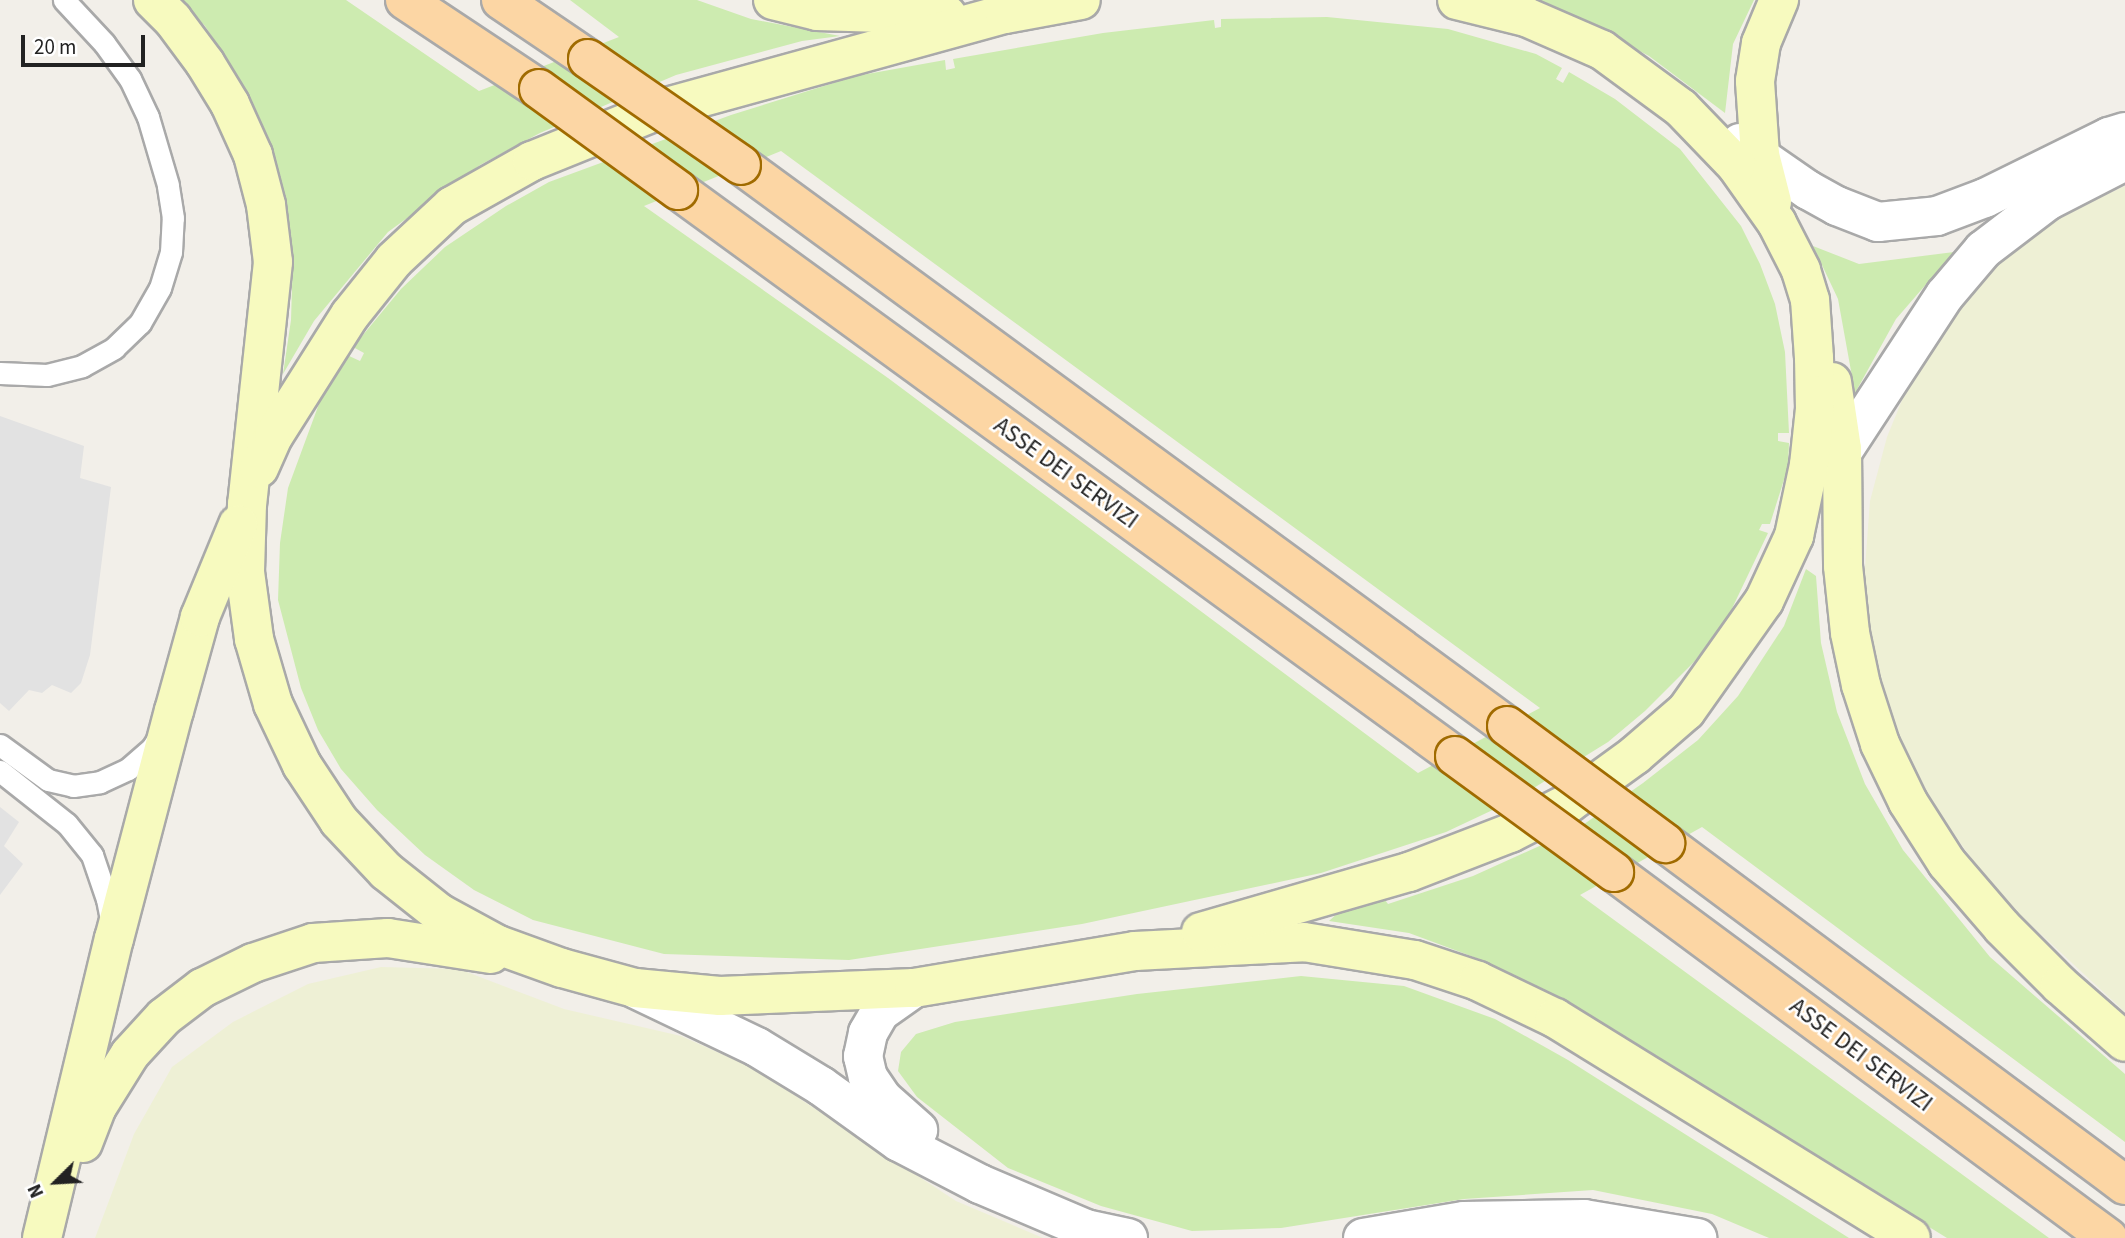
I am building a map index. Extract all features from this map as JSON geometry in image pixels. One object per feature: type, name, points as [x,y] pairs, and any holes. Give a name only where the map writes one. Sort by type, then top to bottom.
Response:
[{"type":"main road","points":[[153,0],[173,20],[205,63],[230,104],[253,155],[265,205],[273,262],[248,496],[245,572],[254,639],[273,704],[302,765],[339,821],[386,871],[439,912],[498,945],[562,968]]},
{"type":"main road","name":"ASSE DEI SERVIZI","points":[[405,0],[539,89],[678,190],[1614,872],[2108,1238]]},
{"type":"main road","points":[[501,0],[741,165],[1507,726],[2125,1185]]},
{"type":"main road","points":[[774,0],[817,10],[856,14],[1005,14]]},
{"type":"main road","points":[[43,1238],[114,939],[200,617],[274,435],[349,315],[394,260],[452,206],[532,161],[663,108],[1005,14],[1082,0]]},
{"type":"main road","points":[[1457,0],[1526,17],[1602,50],[1681,107],[1736,165],[1777,223],[1801,270],[1836,396],[1842,449],[1843,566],[1850,633],[1861,685],[1886,756],[1908,802],[1947,863],[2002,927],[2060,985],[2125,1042]]},
{"type":"main road","points":[[1777,223],[1760,155],[1755,81],[1761,43],[1779,0]]},
{"type":"main road","points":[[1135,951],[1409,872],[1510,833],[1569,803],[1635,755],[1686,711],[1764,601],[1794,536],[1810,465],[1815,409],[1810,300]]},
{"type":"main road","points":[[43,1238],[97,1107],[130,1054],[164,1017],[202,988],[253,963],[313,943],[388,938],[434,943],[562,968],[635,988],[720,996],[914,988],[1135,951],[1304,942],[1415,960],[1478,981],[1555,1018],[1911,1238]]},
{"type":"street","points":[[1681,107],[1837,206],[1878,222],[1937,216],[1985,198],[2109,137],[2125,132]]},
{"type":"street","points":[[1794,536],[1842,449],[1945,295],[1983,250],[2047,201],[2125,161]]},
{"type":"street","points":[[635,988],[757,1047],[821,1086],[899,1142],[980,1184],[1086,1229],[1128,1238]]},
{"type":"street","points":[[914,988],[880,1012],[868,1033],[863,1056],[868,1077],[883,1099],[980,1184]]},
{"type":"street","points":[[1363,1238],[1464,1221],[1584,1219],[1697,1238]]},
{"type":"lane","points":[[0,373],[47,375],[82,366],[114,348],[140,323],[160,288],[171,252],[173,218],[168,185],[148,117],[130,79],[104,43],[64,0]]},
{"type":"lane","points":[[0,745],[48,780],[73,786],[100,782],[128,769],[152,748],[174,711]]},
{"type":"lane","points":[[0,771],[67,824],[92,855],[107,898],[114,939]]},
{"type":"green space","points":[[181,0],[346,0],[479,91],[619,37],[570,0],[697,0],[751,19],[840,36],[802,41],[676,75],[540,133],[480,165],[388,232],[314,321],[283,374],[291,320],[293,254],[286,205],[272,155],[253,107],[232,67],[205,26]]},
{"type":"green space","points":[[1530,0],[1754,0],[1733,44],[1725,113],[1649,56],[1581,20]]},
{"type":"green space","points":[[1327,17],[1448,29],[1536,54],[1562,68],[1556,79],[1563,83],[1569,72],[1615,99],[1680,149],[1741,226],[1760,264],[1775,304],[1785,352],[1789,433],[1778,433],[1778,441],[1789,443],[1788,467],[1770,524],[1762,524],[1759,530],[1768,533],[1727,619],[1694,662],[1645,711],[1608,742],[1516,799],[1446,832],[1321,873],[1082,924],[849,960],[664,954],[533,920],[474,890],[425,855],[377,810],[341,769],[318,730],[301,688],[278,600],[280,543],[288,488],[323,393],[347,355],[360,361],[364,353],[353,347],[401,289],[445,247],[506,206],[549,182],[731,115],[856,76],[945,60],[946,70],[955,68],[953,59],[1103,33],[1214,20],[1215,28],[1221,27],[1221,19]],"holes":[[[781,151],[1540,708],[1418,773],[888,378],[644,206]]]},
{"type":"green space","points":[[2125,186],[2125,1012],[2019,914],[1976,865],[1934,806],[1886,709],[1867,630],[1865,568],[1870,501],[1887,437],[1911,378],[1946,320],[1991,270],[2058,217]]},
{"type":"green space","points":[[1813,246],[1859,264],[1954,252],[1896,319],[1855,393],[1838,299]]},
{"type":"green space","points":[[1806,569],[1816,576],[1821,643],[1837,712],[1865,784],[1903,850],[1990,957],[2125,1074],[2125,1142],[1702,827],[1580,895],[2049,1238],[1947,1238],[1548,992],[1479,959],[1409,933],[1329,921],[1339,912],[1385,900],[1388,904],[1473,876],[1577,829],[1643,783],[1698,740],[1738,696],[1784,626]]},
{"type":"green space","points":[[381,967],[459,969],[564,1009],[681,1036],[753,1068],[956,1201],[1043,1238],[95,1238],[134,1134],[172,1067],[233,1022],[308,984]]},
{"type":"green space","points":[[1301,976],[1404,986],[1495,1019],[1568,1060],[1849,1238],[1769,1238],[1712,1214],[1593,1190],[1464,1199],[1281,1228],[1192,1231],[1101,1206],[1008,1168],[917,1097],[898,1071],[901,1052],[916,1034],[955,1022],[1137,994]]},
{"type":"shaded area","points":[[0,416],[84,446],[80,478],[111,487],[90,655],[81,683],[71,693],[52,685],[42,693],[29,690],[9,711],[0,703]]},
{"type":"shaded area","points":[[0,807],[19,822],[4,846],[23,864],[0,895]]}]
